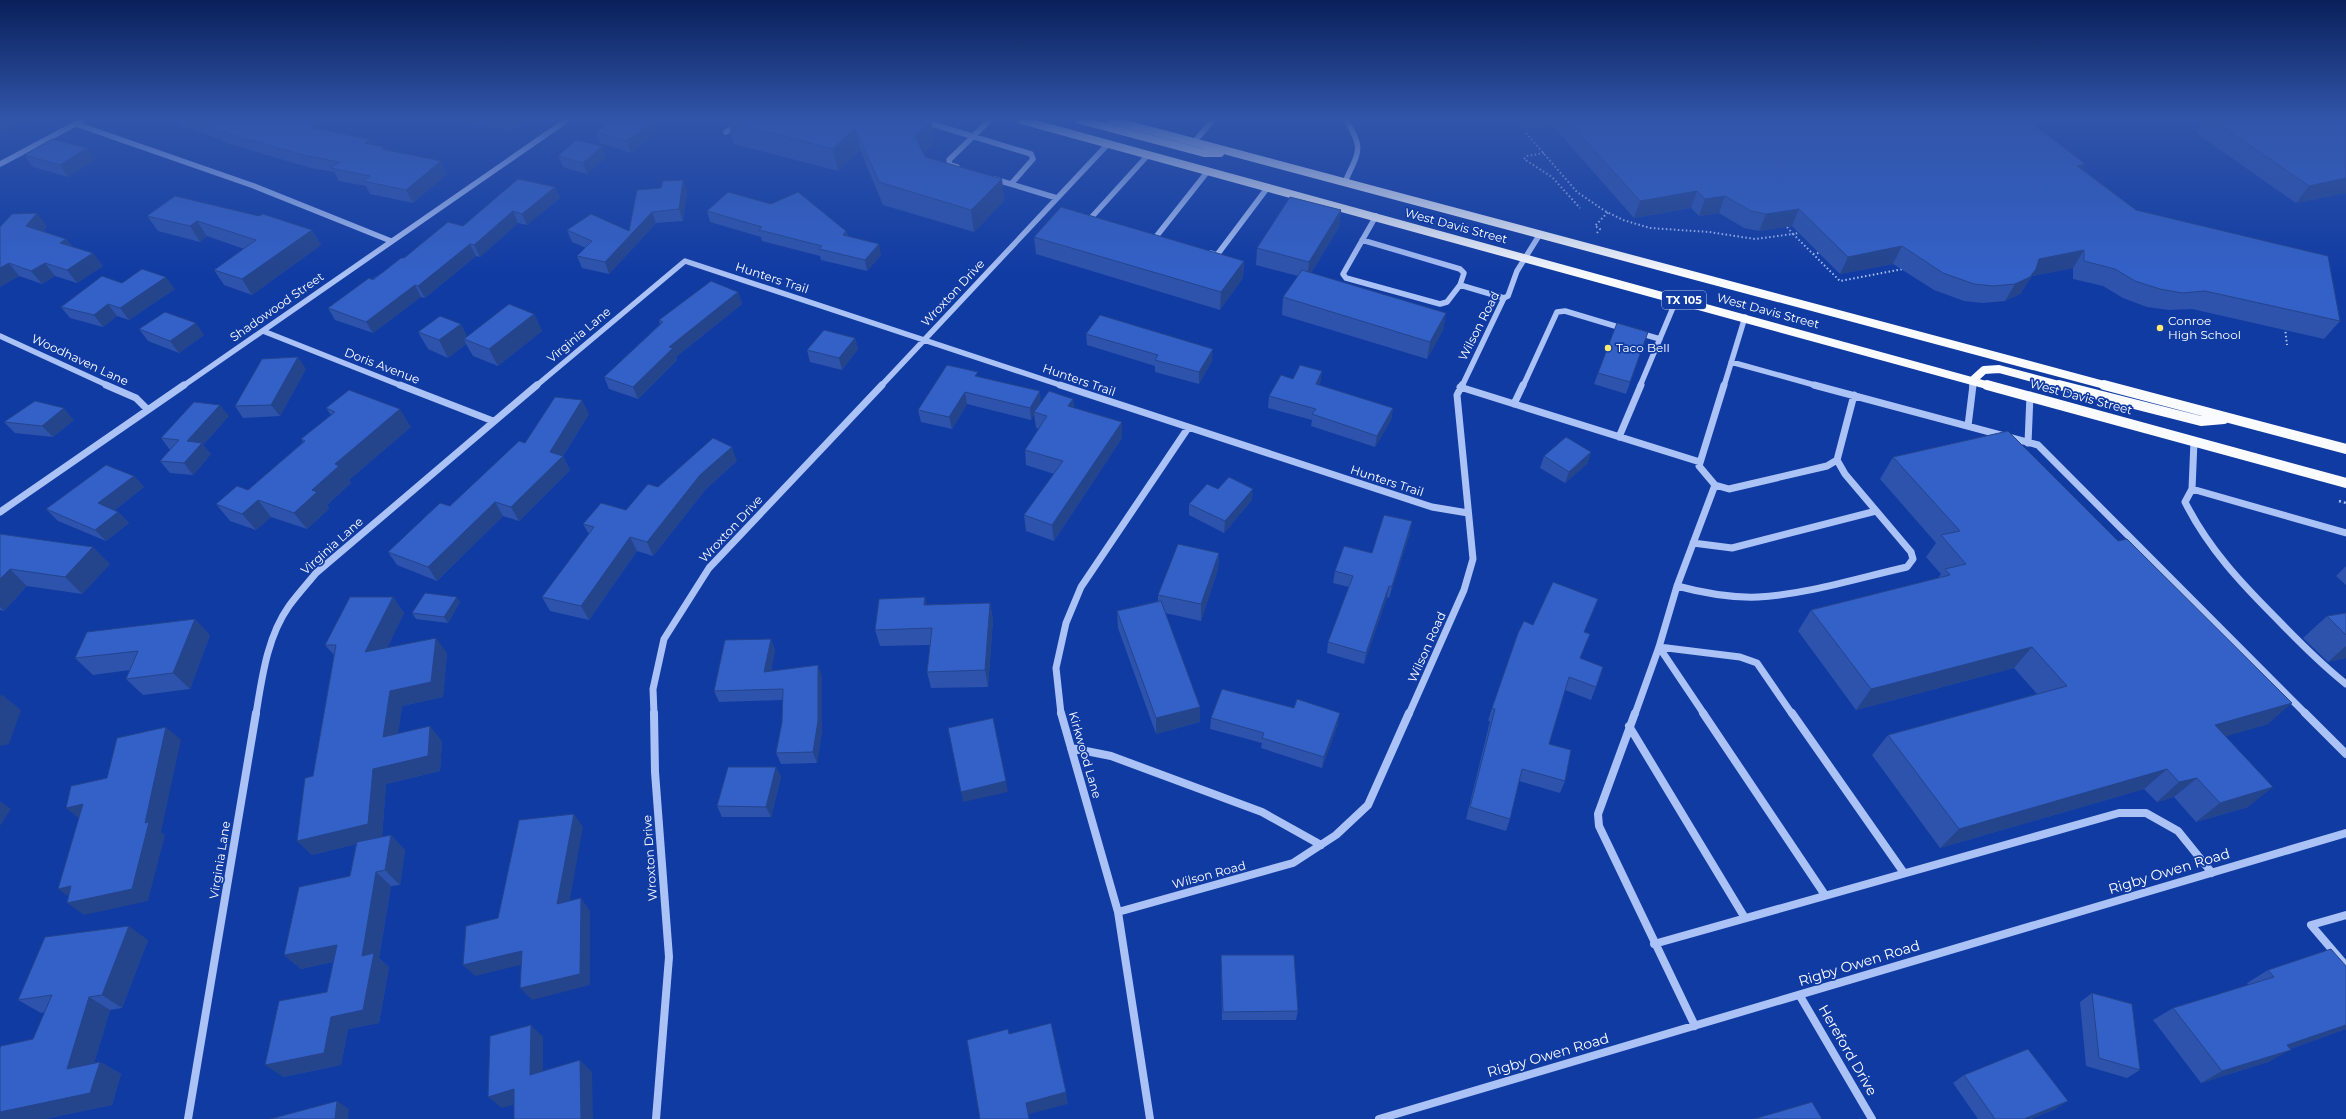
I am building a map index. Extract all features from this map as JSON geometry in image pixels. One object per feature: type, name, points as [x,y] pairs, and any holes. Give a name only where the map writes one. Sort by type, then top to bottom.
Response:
[{"type":"main road","name":"West Davis Street","points":[[1213,172],[1677,298],[2346,483]]},
{"type":"main road","name":"West Davis Street","points":[[1308,172],[2346,449]]},
{"type":"main road","points":[[1973,380],[1980,371],[1988,368],[1999,369],[2201,421],[2232,419]]},
{"type":"street","points":[[214,172],[254,186],[391,241]]},
{"type":"street","name":"Shadowood Street","points":[[0,512],[490,172]]},
{"type":"street","points":[[1011,184],[1021,172]]},
{"type":"street","name":"Wroxton Drive","points":[[656,1119],[669,957],[655,772],[653,689],[664,639],[709,568],[1081,172]]},
{"type":"street","points":[[1096,222],[1089,220],[1132,172]]},
{"type":"street","points":[[1155,238],[1207,172]]},
{"type":"street","points":[[1345,182],[1349,172]]},
{"type":"street","points":[[991,178],[1057,198]]},
{"type":"street","points":[[1204,251],[1217,255],[1268,187]]},
{"type":"street","points":[[1362,240],[1460,269],[1464,273],[1460,286],[1447,302],[1440,304],[1346,278],[1343,274],[1362,240],[1376,216]]},
{"type":"street","name":"Wilson Road","points":[[1118,912],[1293,863],[1336,835],[1368,805],[1464,590],[1473,559],[1457,395],[1504,298],[1508,296],[1517,271],[1540,234]]},
{"type":"street","points":[[1148,236],[1162,240]]},
{"type":"street","name":"Hunters Trail","points":[[685,261],[925,339],[1188,428],[1432,507],[1468,514]]},
{"type":"street","name":"Virginia Lane","points":[[188,1119],[262,677],[270,642],[288,607],[316,573],[493,421],[685,261]]},
{"type":"street","points":[[1460,286],[1504,298]]},
{"type":"street","points":[[1619,437],[1677,298]]},
{"type":"street","points":[[1514,404],[1557,312],[1565,311],[1660,339]]},
{"type":"street","points":[[1746,317],[1699,466],[1715,485],[1729,489],[1827,466],[1837,460],[1854,395]]},
{"type":"street","name":"Doris Avenue","points":[[263,331],[493,421]]},
{"type":"street","name":"Woodhaven Lane","points":[[0,336],[136,398],[147,409]]},
{"type":"street","points":[[1731,362],[2038,445],[2346,754]]},
{"type":"street","points":[[1968,426],[1973,380]]},
{"type":"street","points":[[1460,388],[1700,462]]},
{"type":"street","points":[[2028,443],[2030,395]]},
{"type":"street","name":"Kirkwood Lane","points":[[1150,1119],[1118,912],[1061,713],[1056,668],[1066,623],[1081,587],[1188,428]]},
{"type":"street","points":[[2194,441],[2192,489],[2185,502],[2191,515],[2228,570],[2322,665],[2346,684]]},
{"type":"street","points":[[1677,586],[1711,594],[1757,597],[1796,593],[1907,567],[1913,559],[1911,552],[1845,474],[1837,460]]},
{"type":"street","points":[[1695,1026],[1654,944],[1599,826],[1598,814],[1659,647],[1677,586],[1715,485]]},
{"type":"street","points":[[2192,489],[2346,533]]},
{"type":"street","points":[[1693,543],[1732,548],[1749,545],[1876,511]]},
{"type":"street","points":[[1659,647],[1740,656],[1757,663],[1904,873]]},
{"type":"street","points":[[1659,647],[1825,895]]},
{"type":"street","points":[[1629,726],[1745,918]]},
{"type":"street","points":[[1071,748],[1111,756],[1262,812],[1321,845]]},
{"type":"street","points":[[1654,944],[2119,813],[2146,813],[2178,831],[2212,873]]},
{"type":"street","name":"Rigby Owen Road","points":[[1379,1119],[1800,996],[2346,833]]},
{"type":"street","points":[[2346,914],[2311,925],[2346,966]]},
{"type":"street","name":"Hereford Drive","points":[[1800,996],[1872,1119]]},
{"type":"path","points":[[1544,172],[1555,180],[1580,208]]},
{"type":"path","points":[[1561,172],[1583,196],[1605,211],[1636,224],[1755,239],[1799,233]]},
{"type":"path","points":[[1787,227],[1840,281],[1908,268]]},
{"type":"path","points":[[1813,254],[1819,253]]},
{"type":"path","points":[[2284,328],[2286,345]]},
{"type":"building","points":[[352,172],[427,172],[406,190],[363,181],[370,176]]},
{"type":"building","points":[[875,172],[978,172],[1002,179],[971,210],[879,182]]},
{"type":"building","points":[[1614,172],[2085,172],[2136,210],[2328,256],[2340,321],[2205,291],[2182,293],[2160,289],[2135,281],[2115,269],[2084,261],[2084,250],[2039,259],[2036,269],[2030,277],[2015,284],[1993,286],[1974,284],[1943,273],[1902,246],[1848,257],[1799,209],[1766,214],[1751,211],[1725,196],[1705,199],[1697,191],[1640,201]]},
{"type":"building","points":[[2289,172],[2346,172],[2346,178],[2309,186]]},
{"type":"building","points":[[518,179],[555,187],[522,214],[513,211],[474,245],[470,244],[418,286],[415,285],[366,322],[328,308],[369,278],[373,280],[401,258],[404,258],[448,222],[463,226]]},
{"type":"building","points":[[683,180],[679,209],[652,212],[605,262],[577,256],[592,241],[567,230],[591,214],[629,231],[637,190],[661,188],[663,181]]},
{"type":"building","points":[[728,192],[771,204],[798,192],[846,231],[843,235],[879,244],[865,260],[819,249],[822,246],[759,230],[762,227],[707,211]]},
{"type":"building","points":[[175,196],[259,216],[263,214],[312,230],[242,279],[214,270],[256,240],[197,221],[190,226],[147,216]]},
{"type":"building","points":[[1290,197],[1341,210],[1309,262],[1257,248]]},
{"type":"building","points":[[1061,207],[1244,261],[1221,292],[1034,237]]},
{"type":"building","points":[[37,213],[26,226],[66,239],[60,243],[93,253],[67,270],[45,263],[31,271],[9,263],[0,268],[0,227],[12,214]]},
{"type":"building","points":[[142,269],[166,277],[120,308],[108,304],[94,315],[61,307],[102,276],[122,283]]},
{"type":"building","points":[[1302,270],[1446,313],[1430,342],[1283,297]]},
{"type":"building","points":[[711,281],[738,292],[669,347],[673,348],[633,387],[604,377],[663,322],[659,320]]},
{"type":"building","points":[[509,304],[534,314],[489,349],[464,339]]},
{"type":"building","points":[[165,312],[196,323],[170,341],[139,329]]},
{"type":"building","points":[[1100,315],[1213,349],[1199,372],[1155,360],[1158,355],[1086,334]]},
{"type":"building","points":[[440,316],[461,324],[439,340],[418,332]]},
{"type":"building","points":[[1617,323],[1648,332],[1630,382],[1598,373]]},
{"type":"building","points":[[824,330],[855,338],[839,358],[807,350]]},
{"type":"building","points":[[298,357],[271,405],[235,406],[262,359]]},
{"type":"building","points":[[947,365],[978,372],[975,376],[1040,391],[1030,408],[965,392],[949,417],[918,410]]},
{"type":"building","points":[[1300,365],[1322,371],[1316,384],[1393,408],[1377,436],[1312,414],[1316,409],[1269,396],[1281,375],[1293,379]]},
{"type":"building","points":[[349,390],[400,409],[335,464],[339,466],[312,490],[317,492],[294,513],[258,500],[242,514],[216,504],[237,486],[248,490],[305,441],[301,439],[335,412],[326,408]]},
{"type":"building","points":[[1049,391],[1073,399],[1068,406],[1122,422],[1052,525],[1024,515],[1063,461],[1025,450],[1047,416],[1034,412]]},
{"type":"building","points":[[555,397],[582,400],[550,452],[563,456],[511,507],[495,502],[428,567],[388,552],[440,503],[450,506],[519,441],[525,443]]},
{"type":"building","points":[[35,401],[64,408],[42,426],[4,422]]},
{"type":"building","points":[[194,402],[220,405],[187,441],[202,443],[184,463],[160,461],[179,440],[161,438]]},
{"type":"building","points":[[2008,431],[2118,541],[2127,539],[2292,703],[2215,725],[2273,787],[2220,803],[2197,778],[2179,782],[2167,769],[1959,829],[1888,735],[2067,686],[2032,647],[1871,689],[1811,610],[1950,575],[1945,569],[1966,564],[1941,535],[1960,531],[1893,457]]},
{"type":"building","points":[[1566,437],[1591,452],[1569,472],[1544,456]]},
{"type":"building","points":[[713,438],[732,447],[700,475],[647,542],[630,537],[581,606],[542,597],[594,527],[583,524],[601,503],[626,510],[648,484],[658,487]]},
{"type":"building","points":[[106,465],[134,476],[98,503],[118,512],[95,530],[46,509]]},
{"type":"building","points":[[1229,477],[1253,489],[1225,521],[1189,504],[1207,484],[1218,489]]},
{"type":"building","points":[[1384,515],[1412,521],[1392,586],[1389,586],[1366,653],[1328,642],[1353,576],[1335,571],[1344,546],[1372,553]]},
{"type":"building","points":[[0,534],[93,547],[65,577],[10,569],[0,579]]},
{"type":"building","points":[[1178,544],[1219,553],[1201,604],[1158,595]]},
{"type":"building","points":[[1553,582],[1598,599],[1584,632],[1590,634],[1580,658],[1603,667],[1596,687],[1569,677],[1549,744],[1571,750],[1565,781],[1522,769],[1510,819],[1470,807],[1495,709],[1492,708],[1518,633],[1524,621],[1533,625]]},
{"type":"building","points":[[425,593],[457,597],[444,617],[412,613]]},
{"type":"building","points":[[350,597],[393,597],[365,652],[436,638],[431,682],[390,691],[383,737],[430,726],[428,756],[373,769],[368,824],[297,841],[305,778],[313,776],[336,645],[325,645]]},
{"type":"building","points":[[925,597],[924,605],[990,603],[985,670],[927,672],[932,628],[875,630],[879,599]]},
{"type":"building","points":[[1161,601],[1200,707],[1156,718],[1117,611]]},
{"type":"building","points":[[2346,613],[2346,635],[2327,616]]},
{"type":"building","points":[[195,619],[173,673],[126,679],[138,651],[75,658],[87,632]]},
{"type":"building","points":[[771,639],[764,672],[818,665],[818,721],[813,752],[776,753],[782,722],[783,689],[714,691],[725,640]]},
{"type":"building","points":[[1222,689],[1294,708],[1297,699],[1340,713],[1324,757],[1262,738],[1264,733],[1211,718]]},
{"type":"building","points":[[993,718],[1006,781],[961,792],[948,728]]},
{"type":"building","points":[[166,727],[145,823],[149,822],[132,889],[67,903],[71,886],[58,889],[83,804],[66,808],[71,786],[107,778],[117,738]]},
{"type":"building","points":[[728,767],[776,767],[766,807],[717,806]]},
{"type":"building","points":[[574,814],[557,904],[581,898],[580,974],[520,988],[522,951],[463,965],[466,926],[498,918],[519,820]]},
{"type":"building","points":[[391,835],[385,870],[376,872],[362,956],[374,953],[363,1010],[331,1017],[324,1053],[265,1065],[279,1001],[327,992],[337,945],[284,955],[299,887],[350,876],[357,842]]},
{"type":"building","points":[[129,926],[102,995],[89,997],[67,1069],[100,1062],[90,1093],[0,1112],[0,1048],[1,1046],[33,1039],[52,995],[18,1000],[45,937]]},
{"type":"building","points":[[2331,949],[2346,966],[2346,1025],[2287,1045],[2291,1050],[2222,1071],[2173,1008],[2274,977],[2268,970]]},
{"type":"building","points":[[1221,955],[1294,955],[1298,1011],[1223,1012]]},
{"type":"building","points":[[2092,993],[2132,1004],[2140,1070],[2099,1058]]},
{"type":"building","points":[[1051,1023],[1066,1092],[1026,1103],[1029,1119],[980,1119],[967,1040],[1008,1029],[1009,1034]]},
{"type":"building","points":[[531,1025],[530,1075],[580,1060],[581,1119],[514,1119],[514,1089],[488,1097],[490,1036]]},
{"type":"building","points":[[2028,1049],[2068,1101],[2024,1119],[1995,1119],[1964,1075]]},
{"type":"building","points":[[337,1101],[335,1119],[270,1119]]},
{"type":"building","points":[[1812,1102],[1822,1119],[1754,1119]]},
{"type":"place","name":"Conroe High School","points":[[2160,328]]},
{"type":"place","name":"Taco Bell","points":[[1608,348]]}]
